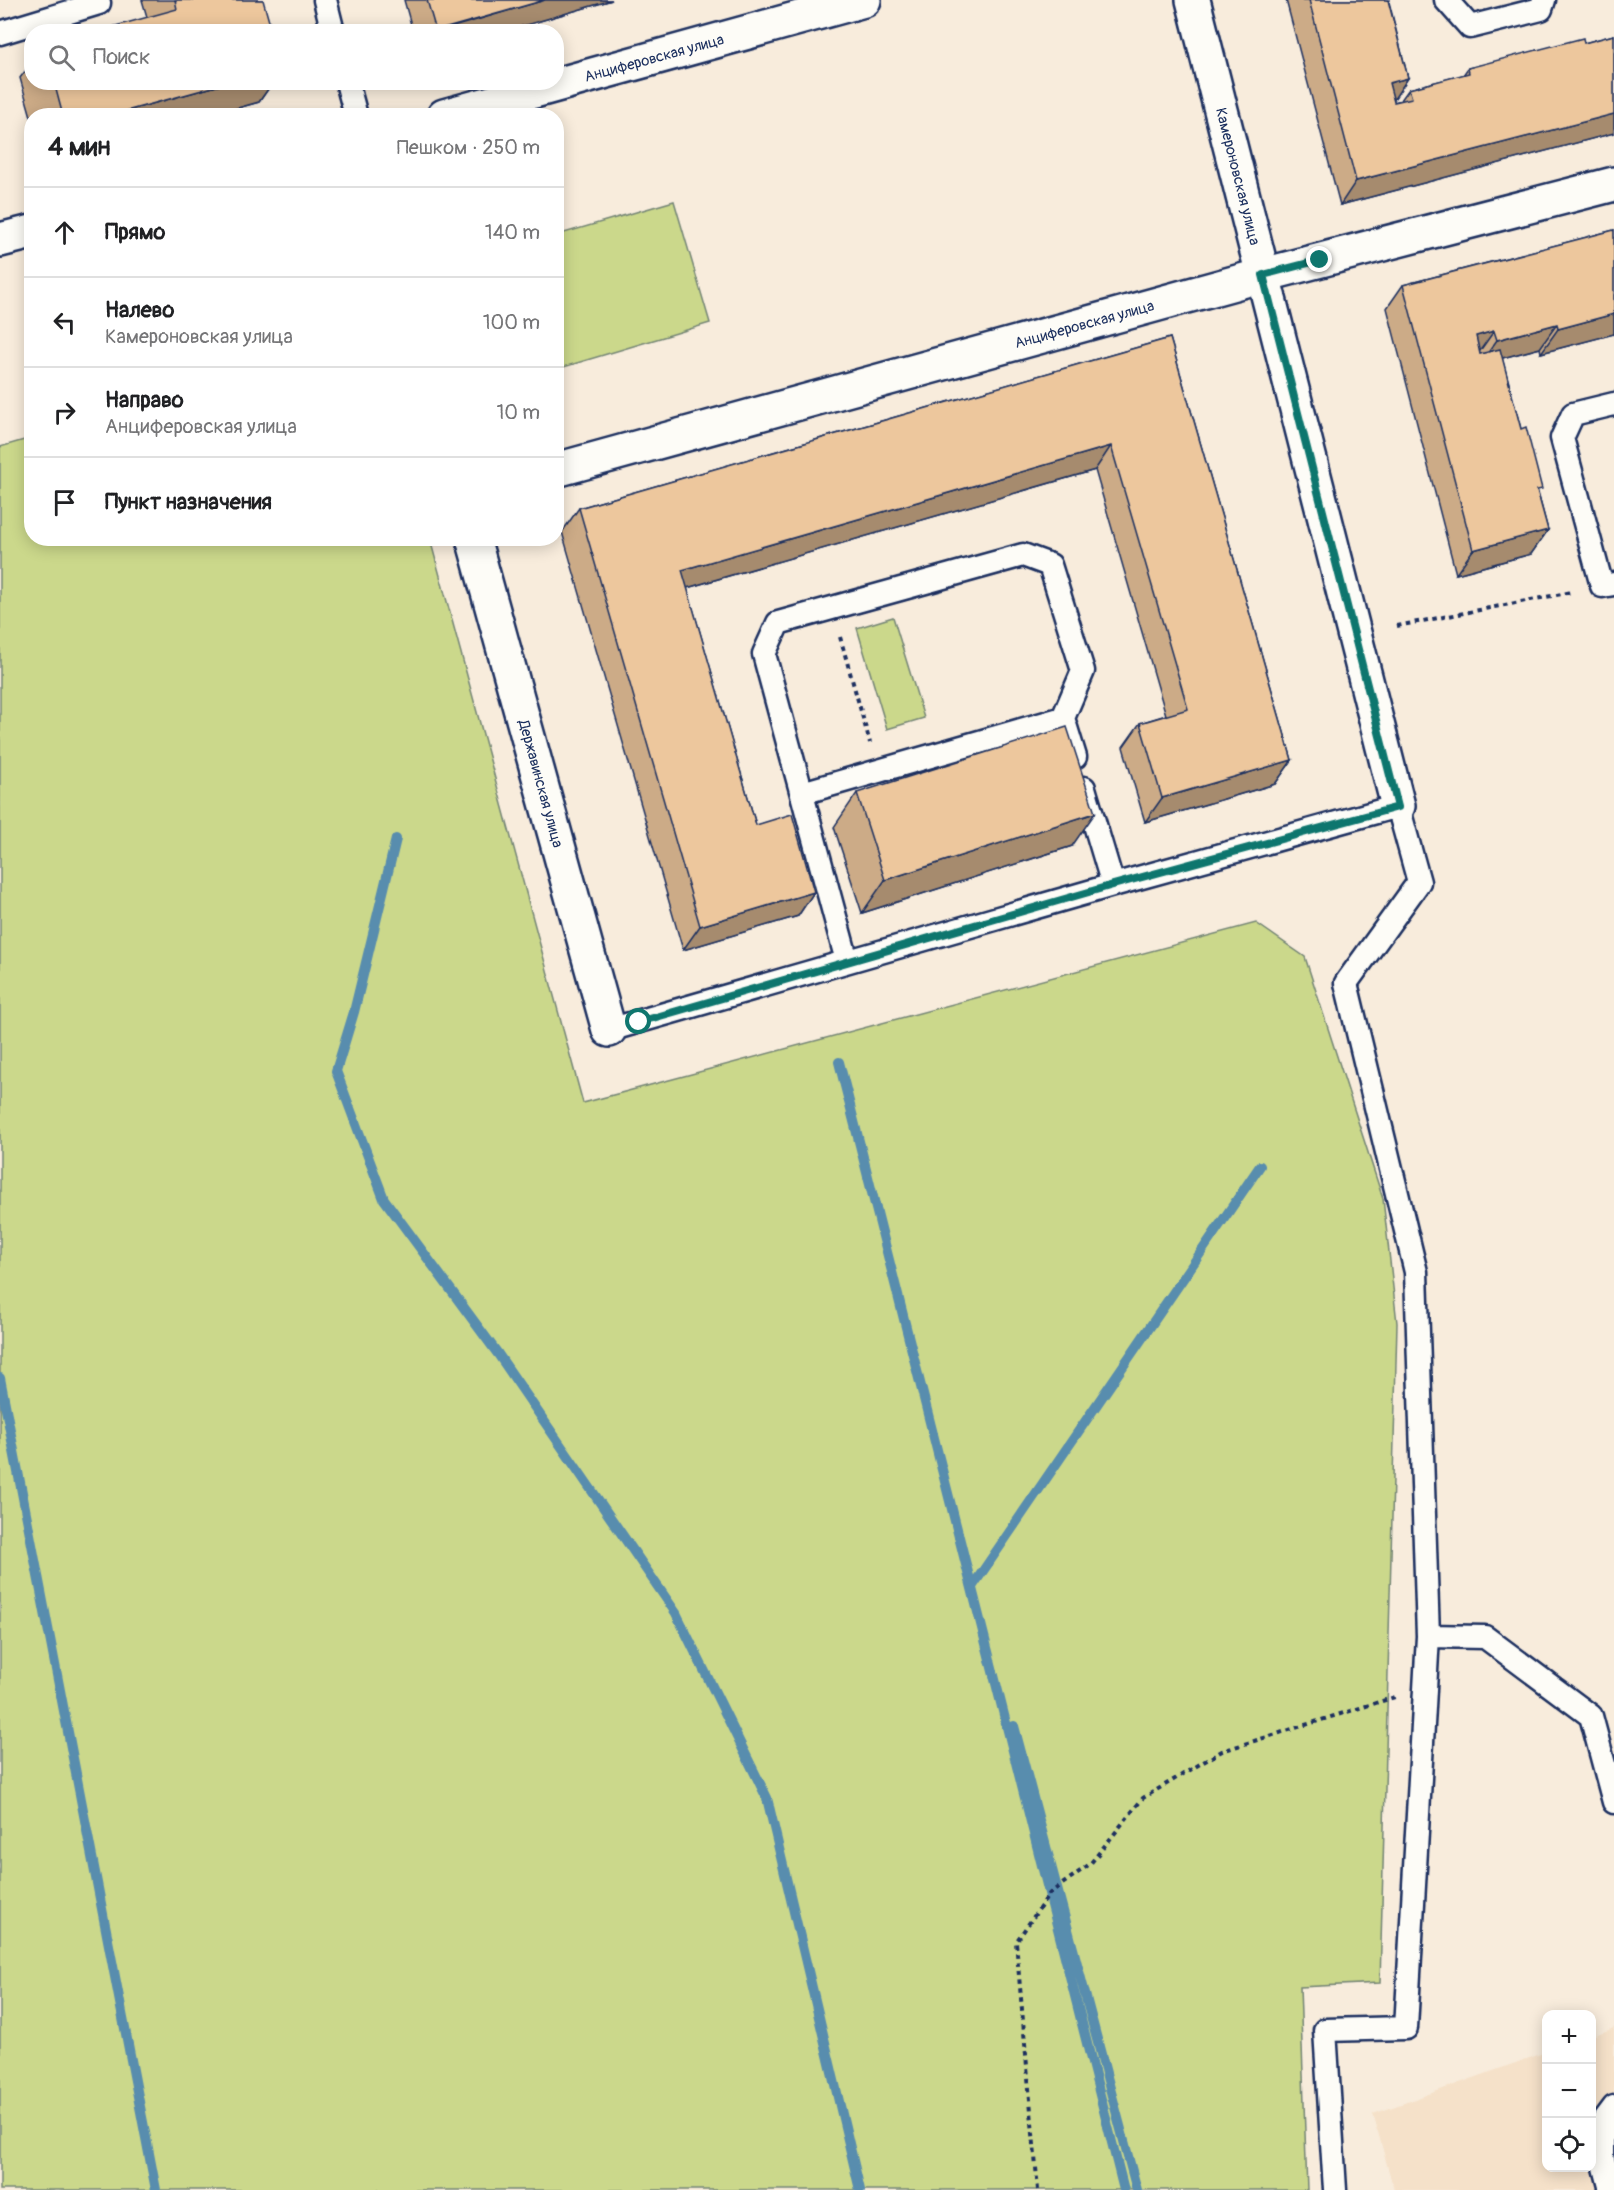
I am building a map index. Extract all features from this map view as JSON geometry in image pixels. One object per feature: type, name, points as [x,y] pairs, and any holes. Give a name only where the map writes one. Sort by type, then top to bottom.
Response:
[{"type":"street","name":"Анциферовская улица","points":[[564,83],[864,0]]},
{"type":"street","name":"Камероновская улица","points":[[1193,0],[1398,807]]},
{"type":"street","name":"Анциферовская улица","points":[[473,108],[538,90]]},
{"type":"street","name":"Анциферовская улица","points":[[564,468],[1263,275],[1614,184]]},
{"type":"street","points":[[0,240],[24,234]]},
{"type":"street","name":"Державинская улица","points":[[475,546],[609,1030]]},
{"type":"lane","points":[[30,24],[99,3],[98,0]]},
{"type":"lane","points":[[325,0],[331,24]]},
{"type":"lane","points":[[1446,0],[1470,27],[1541,9],[1544,0]]},
{"type":"lane","points":[[0,33],[24,26]]},
{"type":"lane","points":[[349,90],[354,108]]},
{"type":"lane","points":[[1608,585],[1562,438],[1573,414],[1614,404]]},
{"type":"lane","points":[[847,961],[764,654],[778,622],[1023,555],[1050,565],[1083,671],[1064,718],[1113,885]]},
{"type":"lane","points":[[802,793],[1064,718]]},
{"type":"lane","points":[[609,1030],[1113,885],[1398,807],[1419,882],[1346,983],[1416,1272],[1428,1636],[1406,2028],[1325,2030],[1335,2190]]},
{"type":"lane","points":[[1428,1636],[1485,1637],[1591,1716],[1614,1802]]},
{"type":"lane","points":[[1611,2190],[1602,2156],[1602,2123],[1614,2107]]},
{"type":"path","points":[[1397,626],[1608,585]]},
{"type":"path","points":[[832,608],[878,772]]},
{"type":"path","points":[[1038,2190],[1016,1942],[1050,1893],[1090,1864],[1143,1798],[1222,1751],[1425,1689]]},
{"type":"shaded area","points":[[1614,2028],[1614,2190],[1394,2190],[1373,2114],[1542,2053],[1542,2172],[1596,2172],[1596,2035]]},
{"type":"green space","points":[[674,201],[710,323],[564,367],[564,233]]},
{"type":"green space","points":[[24,440],[24,546],[432,546],[583,1103],[1256,923],[1305,957],[1383,1199],[1397,1323],[1380,1983],[1300,1987],[1307,2190],[0,2190],[0,447]]},
{"type":"green space","points":[[893,617],[924,718],[887,729],[857,628]]},
{"type":"building","points":[[175,0],[263,0],[270,24],[123,24],[177,9]]},
{"type":"building","points":[[427,0],[545,0],[461,24],[434,24]]},
{"type":"building","points":[[1309,0],[1388,0],[1408,78],[1389,83],[1394,102],[1412,98],[1409,89],[1469,73],[1468,68],[1583,38],[1584,43],[1614,35],[1614,114],[1356,181]]},
{"type":"building","points":[[56,90],[202,90],[137,108],[61,108]]},
{"type":"building","points":[[1614,230],[1614,314],[1558,329],[1557,324],[1497,340],[1494,331],[1476,336],[1480,354],[1500,349],[1521,429],[1526,427],[1542,489],[1537,490],[1548,530],[1473,550],[1403,285]]},
{"type":"building","points":[[1170,338],[1292,760],[1162,798],[1140,723],[1188,709],[1111,446],[682,570],[756,825],[792,814],[814,892],[700,926],[579,508]]},
{"type":"building","points":[[1067,727],[1095,813],[885,880],[857,793]]},
{"type":"waterway","points":[[396,839],[354,1012],[336,1071],[384,1199],[498,1354],[676,1613],[767,1798],[860,2190]]},
{"type":"waterway","points":[[839,1062],[1124,2190]]},
{"type":"waterway","points":[[972,1587],[1260,1166]]},
{"type":"waterway","points":[[0,1378],[156,2190]]},
{"type":"waterway","points":[[1014,1726],[1137,2190]]},
{"type":"route","points":[[639,1022],[1113,885],[1398,807],[1263,275],[1320,260]]}]
